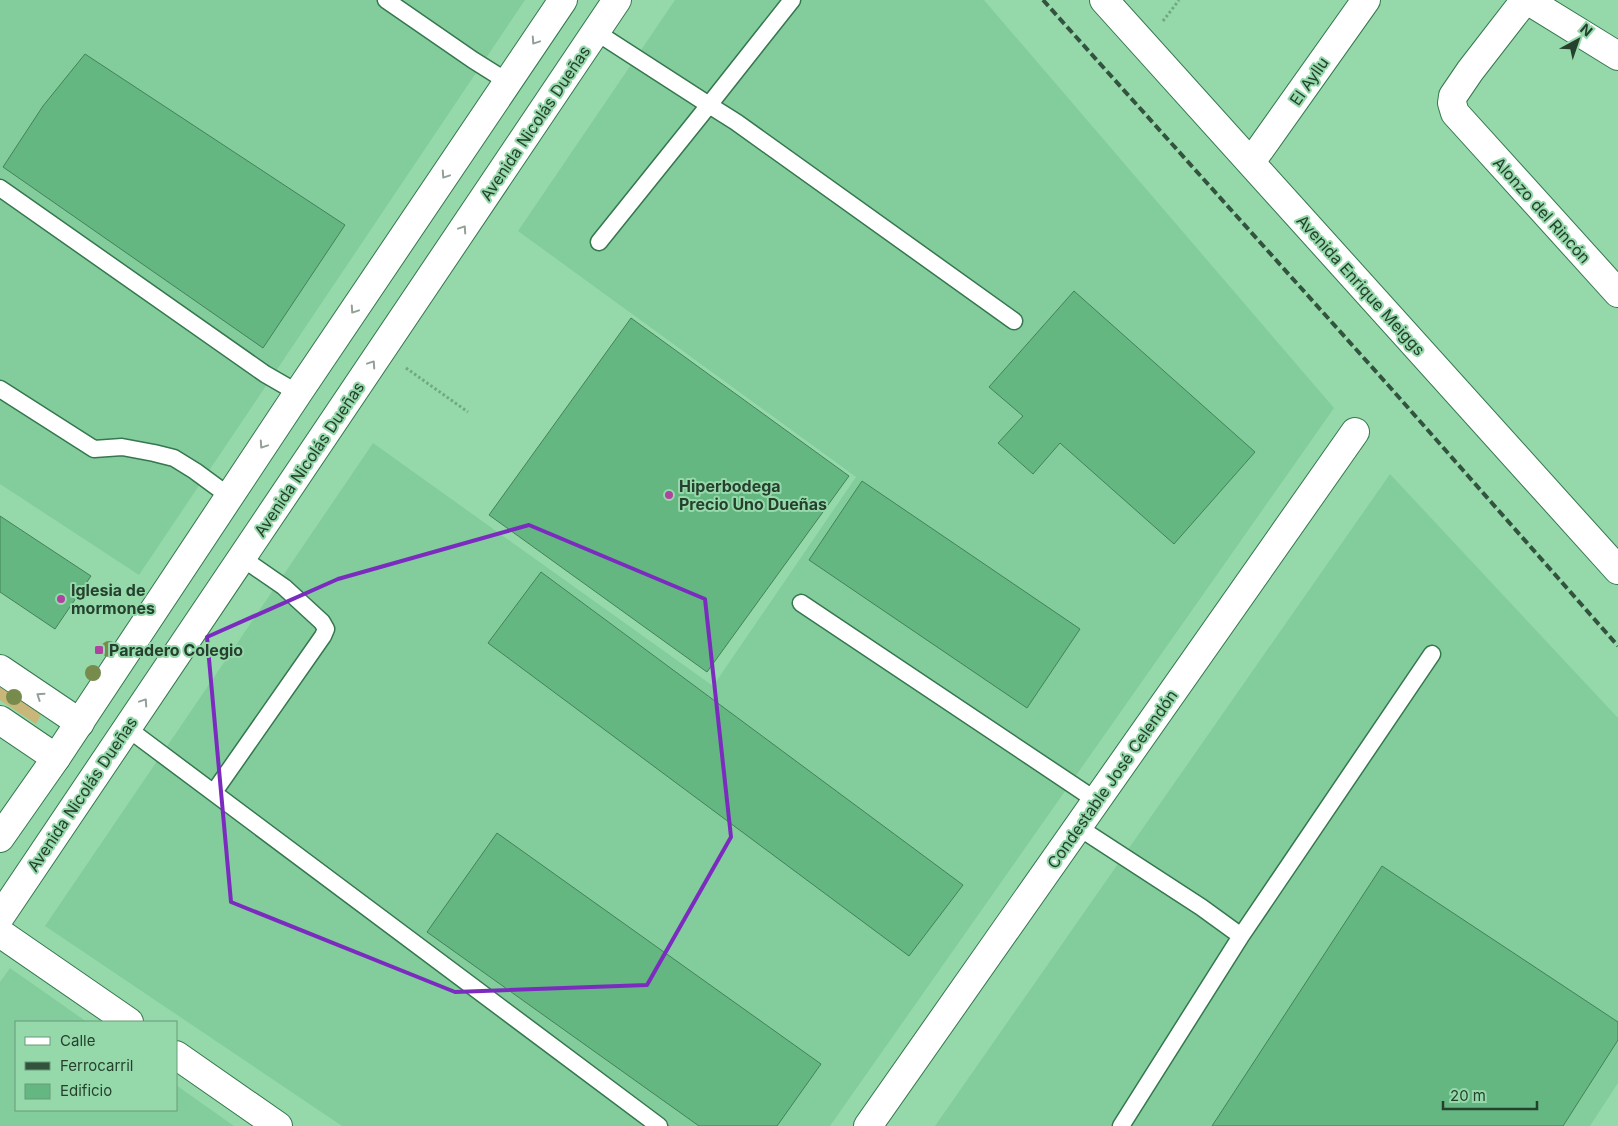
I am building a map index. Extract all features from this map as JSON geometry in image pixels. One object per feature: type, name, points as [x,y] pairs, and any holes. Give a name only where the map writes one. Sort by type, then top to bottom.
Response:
[{"type":"street","points":[[0,838],[80,723],[298,393],[562,0]]},
{"type":"street","name":"Avenida Nicolás Dueñas","points":[[0,917],[617,0]]},
{"type":"street","name":"Avenida Enrique Meiggs","points":[[1104,0],[1618,570]]},
{"type":"street","name":"El Ayllu","points":[[1251,162],[1366,0]]},
{"type":"street","points":[[1531,3],[1618,56]]},
{"type":"street","name":"Alonzo del Rincón","points":[[1531,3],[1470,71],[1453,96],[1452,103],[1455,113],[1466,126],[1618,294]]},
{"type":"street","name":"Condestable José Celendón","points":[[868,1126],[1355,432]]},
{"type":"street","points":[[0,669],[80,723]]},
{"type":"street","points":[[0,720],[56,758]]},
{"type":"street","points":[[0,933],[127,1021]]},
{"type":"street","points":[[178,1056],[278,1126]]},
{"type":"lane","points":[[386,0],[508,82]]},
{"type":"lane","points":[[599,242],[710,106],[792,0]]},
{"type":"lane","points":[[596,32],[736,122],[1014,321]]},
{"type":"lane","points":[[0,188],[265,374],[298,393]]},
{"type":"lane","points":[[0,389],[94,449],[122,447],[174,458],[230,496]]},
{"type":"lane","points":[[214,792],[326,629],[322,622],[284,587],[242,558]]},
{"type":"lane","points":[[801,603],[1096,801]]},
{"type":"lane","points":[[1121,1126],[1241,936],[1432,654]]},
{"type":"lane","points":[[127,728],[659,1126]]},
{"type":"lane","points":[[1078,827],[1201,907],[1241,936]]},
{"type":"path","points":[[381,351],[468,412]]},
{"type":"highlighted area","points":[[529,525],[705,599],[731,837],[647,985],[455,992],[231,902],[207,637],[338,579]]},
{"type":"shaded area","points":[[0,0],[525,0],[139,575],[0,484]]},
{"type":"shaded area","points":[[675,0],[984,0],[1334,408],[830,1126],[342,1126],[45,926],[373,443],[713,686],[856,477],[518,231]]},
{"type":"shaded area","points":[[1390,474],[1618,718],[1618,1083],[1590,1126],[935,1126]]},
{"type":"shaded area","points":[[0,673],[46,705],[36,724],[0,700]]},
{"type":"shaded area","points":[[10,968],[86,1021],[15,1021],[15,1111],[178,1111],[178,1086],[234,1126],[0,1126],[0,982]]},
{"type":"building","points":[[85,54],[345,225],[263,348],[3,167],[43,106]]},
{"type":"building","points":[[1074,291],[1255,452],[1174,544],[1060,443],[1033,474],[998,443],[1023,416],[989,387]]},
{"type":"building","name":"Hiperbodega Precio Uno Dueñas","points":[[631,318],[849,476],[707,672],[489,515]]},
{"type":"building","points":[[862,481],[1080,629],[1027,708],[809,560]]},
{"type":"building","points":[[0,516],[91,576],[55,629],[0,592]]},
{"type":"building","points":[[541,572],[963,885],[909,956],[488,643]]},
{"type":"building","points":[[497,833],[821,1064],[777,1126],[699,1126],[427,932]]},
{"type":"building","points":[[1382,866],[1618,1022],[1618,1040],[1563,1126],[1212,1126]]},
{"type":"railway","points":[[1043,0],[1388,385],[1618,646]]},
{"type":"place","name":"Hiperbodega Precio Uno Dueñas","points":[[669,495]]},
{"type":"place","name":"Iglesia de mormones","points":[[61,599]]},
{"type":"place","name":"Paradero Colegio","points":[[99,650]]}]
